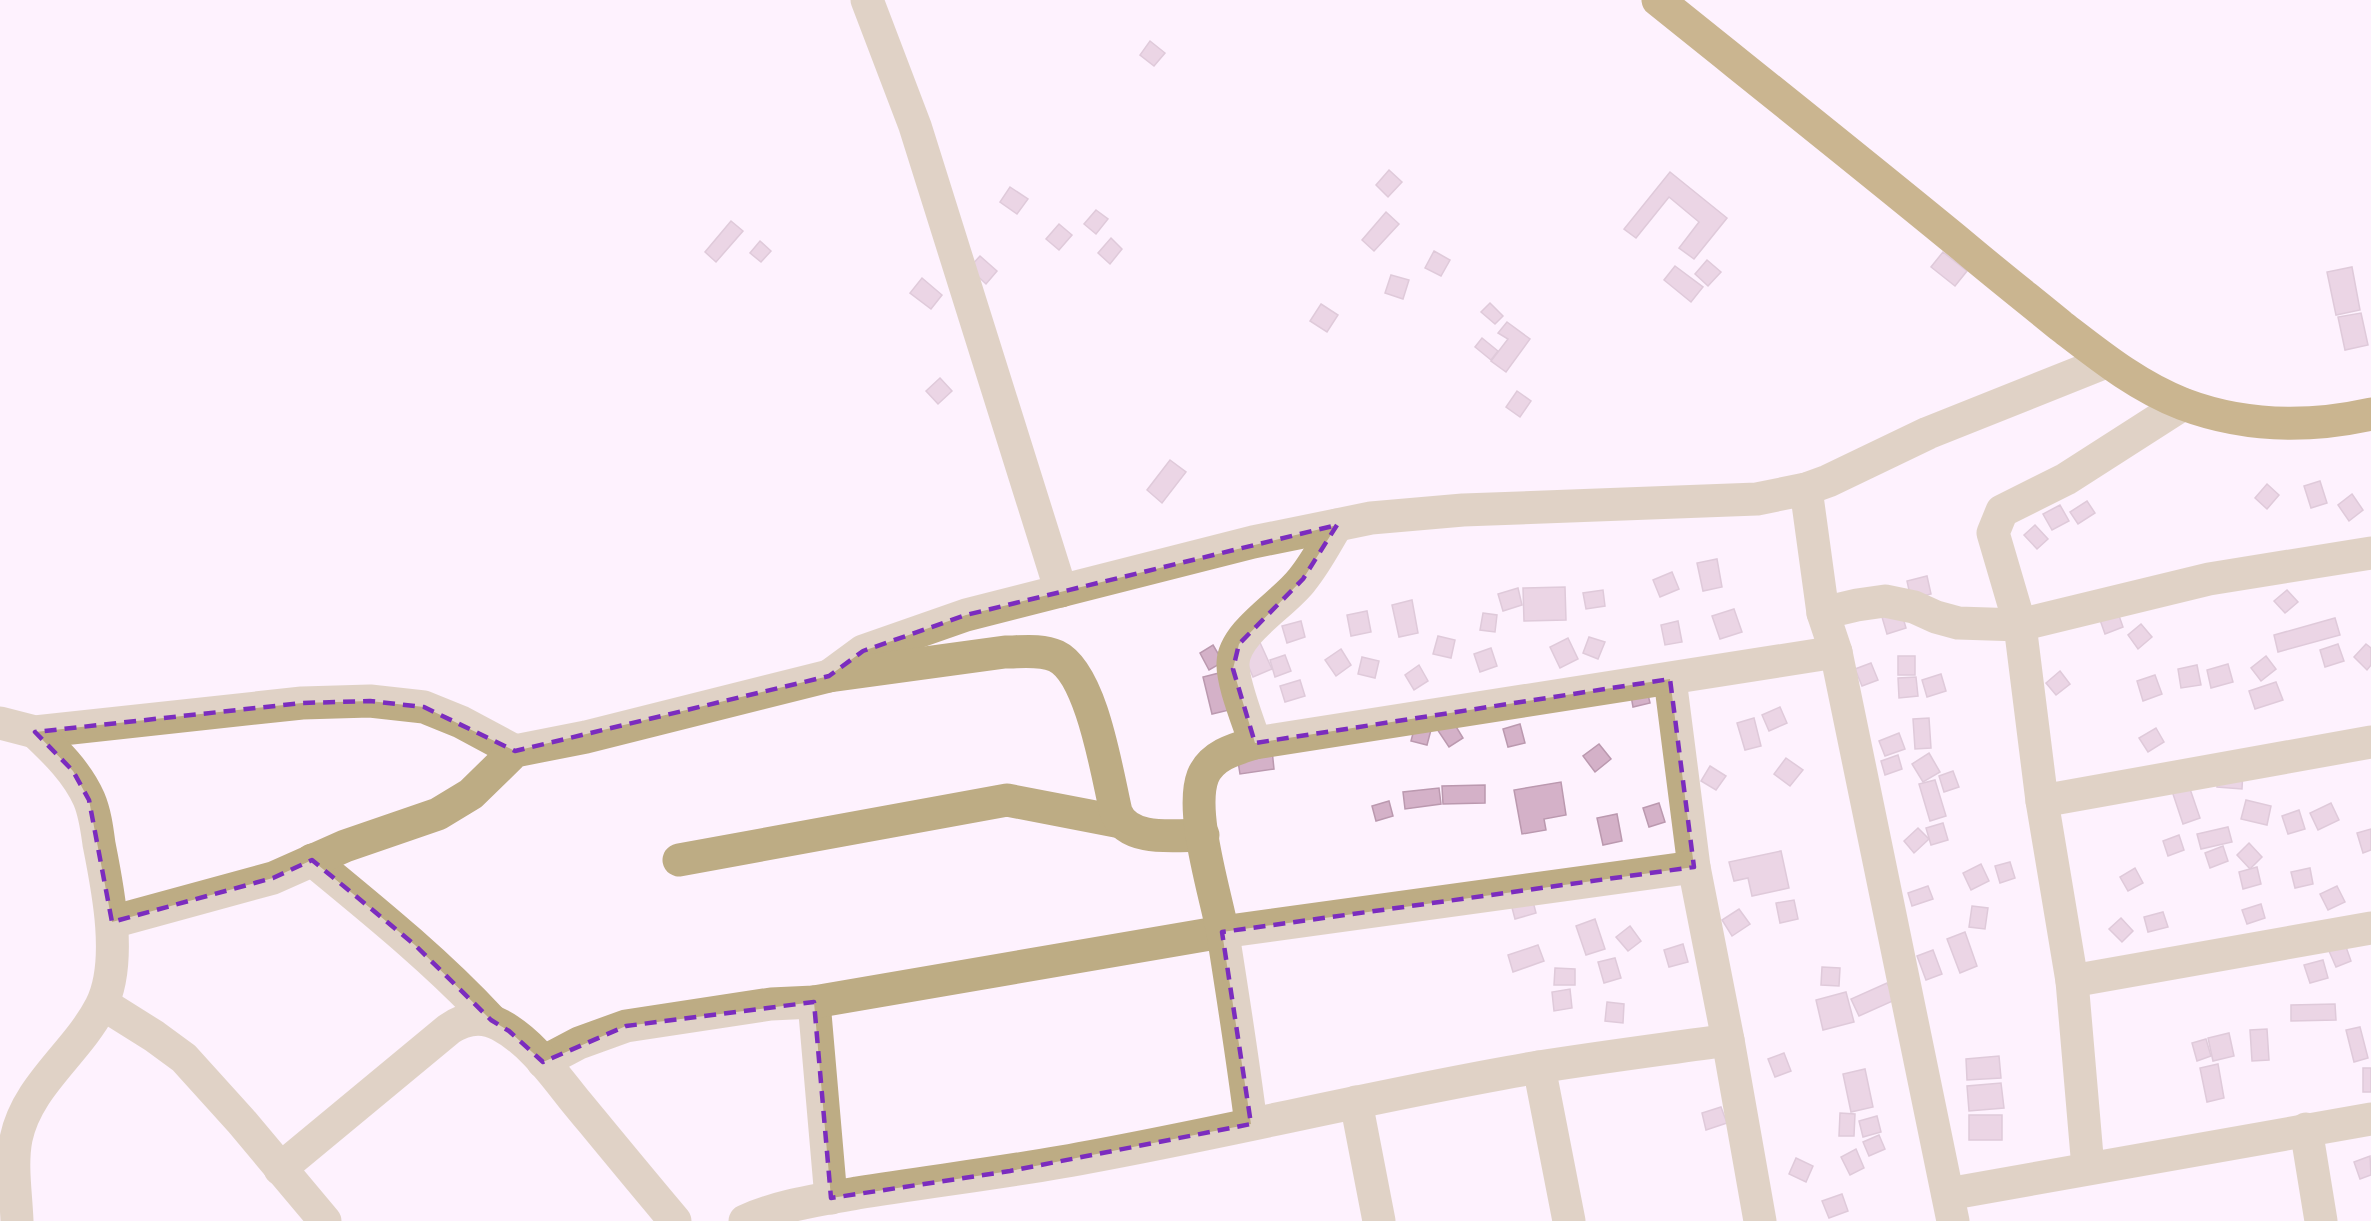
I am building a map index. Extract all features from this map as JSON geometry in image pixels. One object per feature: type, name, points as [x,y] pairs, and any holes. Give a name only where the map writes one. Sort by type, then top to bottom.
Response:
[{"type":"main road","points":[[1658,0],[2106,362],[2143,386],[2183,404],[2213,413],[2295,425],[2336,422],[2371,414]]},
{"type":"street","points":[[867,0],[915,126],[1061,591]]},
{"type":"street","points":[[829,676],[863,651],[966,615],[1252,542],[1371,518],[1451,511],[1757,499],[1806,489],[1828,481],[1928,433],[2106,362]]},
{"type":"street","points":[[2088,1168],[2072,981],[2042,801],[2020,625],[1993,533],[2002,511],[2066,479],[2183,404]]},
{"type":"street","points":[[1806,489],[1823,613],[1836,652],[1950,1207],[2088,1168],[2371,1119]]},
{"type":"street","points":[[1255,743],[1234,676],[1235,651],[1250,631],[1303,579],[1337,525]]},
{"type":"street","points":[[1823,613],[1886,601],[1914,607],[1935,617],[1958,623],[2020,625],[2210,579],[2371,553]]},
{"type":"street","points":[[112,922],[273,878],[345,846],[428,817],[471,794],[515,751],[586,737],[829,676],[1005,652],[1030,651],[1056,656],[1072,669],[1084,688],[1116,812],[1121,822]]},
{"type":"street","points":[[1251,1124],[1222,932],[1203,835],[1200,792],[1203,778],[1208,768],[1220,756],[1233,749],[1255,743],[1836,652]]},
{"type":"street","points":[[1670,679],[1694,867],[1760,1221]]},
{"type":"street","points":[[0,723],[35,732],[302,703],[370,701],[424,707],[461,722],[515,751]]},
{"type":"street","points":[[17,1221],[7,1157],[35,1094],[77,1045],[103,1004],[111,969],[112,922],[102,859],[89,800],[73,771],[35,732]]},
{"type":"street","points":[[2042,801],[2371,742]]},
{"type":"street","points":[[679,860],[1007,800],[1121,822],[1143,833],[1203,835]]},
{"type":"street","points":[[312,860],[415,945],[454,981],[490,1020],[509,1030],[543,1062],[675,1221]]},
{"type":"street","points":[[543,1062],[579,1043],[626,1026],[771,1004],[814,1002],[1222,932],[1694,867]]},
{"type":"street","points":[[2072,981],[2371,928]]},
{"type":"street","points":[[814,1002],[831,1198]]},
{"type":"street","points":[[103,1004],[184,1058],[241,1121],[325,1221]]},
{"type":"street","points":[[280,1169],[449,1029],[471,1018],[490,1020]]},
{"type":"street","points":[[746,1221],[780,1209],[831,1198],[910,1184],[1010,1171],[1126,1150],[1539,1067],[1728,1040]]},
{"type":"street","points":[[1539,1067],[1569,1221]]},
{"type":"street","points":[[1356,1102],[1379,1221]]},
{"type":"street","points":[[2306,1129],[2320,1221]]},
{"type":"highlighted area","points":[[1337,525],[1303,579],[1239,644],[1233,669],[1255,743],[1670,679],[1694,867],[1222,932],[1251,1124],[1010,1171],[831,1198],[814,1002],[626,1026],[543,1062],[509,1031],[491,1020],[415,945],[312,860],[273,878],[112,922],[89,800],[73,771],[35,732],[302,703],[370,701],[424,707],[515,751],[829,676],[863,651],[966,615]]},
{"type":"building","points":[[1150,41],[1165,53],[1154,66],[1140,55]]},
{"type":"building","points":[[1389,170],[1402,182],[1388,197],[1376,185]]},
{"type":"building","points":[[1670,172],[1727,218],[1694,259],[1679,248],[1699,222],[1669,197],[1636,238],[1624,229]]},
{"type":"building","points":[[1010,187],[1028,199],[1017,214],[1000,202]]},
{"type":"building","points":[[1096,210],[1108,219],[1096,234],[1084,224]]},
{"type":"building","points":[[1386,212],[1399,224],[1374,251],[1362,240]]},
{"type":"building","points":[[731,221],[743,231],[716,262],[705,252]]},
{"type":"building","points":[[1059,224],[1072,235],[1059,250],[1046,239]]},
{"type":"building","points":[[1111,238],[1122,249],[1110,264],[1098,253]]},
{"type":"building","points":[[760,241],[771,251],[761,262],[750,253]]},
{"type":"building","points":[[1434,251],[1450,260],[1441,276],[1425,268]]},
{"type":"building","points":[[1943,252],[1967,271],[1955,286],[1931,267]]},
{"type":"building","points":[[980,256],[997,271],[986,284],[969,268]]},
{"type":"building","points":[[1707,260],[1721,272],[1708,286],[1695,274]]},
{"type":"building","points":[[1675,266],[1703,287],[1691,302],[1664,280]]},
{"type":"building","points":[[2352,267],[2360,310],[2336,315],[2327,272]]},
{"type":"building","points":[[1391,275],[1409,280],[1403,299],[1385,293]]},
{"type":"building","points":[[922,278],[942,295],[931,309],[910,293]]},
{"type":"building","points":[[1490,303],[1503,316],[1495,324],[1481,312]]},
{"type":"building","points":[[1321,304],[1338,315],[1327,332],[1310,321]]},
{"type":"building","points":[[2361,313],[2368,345],[2345,350],[2338,317]]},
{"type":"building","points":[[1507,322],[1530,339],[1506,372],[1491,361],[1508,339],[1498,333]]},
{"type":"building","points":[[1482,338],[1498,351],[1491,360],[1475,347]]},
{"type":"building","points":[[940,378],[952,391],[938,404],[926,391]]},
{"type":"building","points":[[1517,391],[1531,401],[1520,417],[1506,407]]},
{"type":"building","points":[[1170,460],[1186,472],[1162,503],[1147,490]]},
{"type":"building","points":[[2320,481],[2327,503],[2311,508],[2304,486]]},
{"type":"building","points":[[2267,484],[2279,495],[2267,509],[2255,498]]},
{"type":"building","points":[[2352,494],[2363,510],[2349,521],[2338,505]]},
{"type":"building","points":[[2087,501],[2095,513],[2078,524],[2070,512]]},
{"type":"building","points":[[2060,505],[2069,521],[2052,530],[2043,514]]},
{"type":"building","points":[[2035,525],[2048,539],[2037,549],[2024,535]]},
{"type":"building","points":[[1717,559],[1722,587],[1703,591],[1697,563]]},
{"type":"building","points":[[1672,572],[1679,589],[1660,597],[1653,580]]},
{"type":"building","points":[[1927,576],[1931,594],[1911,599],[1907,581]]},
{"type":"building","points":[[1565,587],[1566,620],[1524,621],[1523,588]]},
{"type":"building","points":[[1518,588],[1522,605],[1503,611],[1498,594]]},
{"type":"building","points":[[1603,590],[1605,606],[1586,609],[1583,593]]},
{"type":"building","points":[[2287,590],[2298,602],[2285,613],[2274,601]]},
{"type":"building","points":[[1412,600],[1418,633],[1399,637],[1392,605]]},
{"type":"building","points":[[1734,609],[1742,632],[1720,639],[1712,616]]},
{"type":"building","points":[[2117,610],[2123,627],[2105,634],[2099,617]]},
{"type":"building","points":[[1367,611],[1371,632],[1351,636],[1347,615]]},
{"type":"building","points":[[1901,611],[1906,628],[1887,634],[1882,617]]},
{"type":"building","points":[[1483,613],[1497,615],[1495,632],[1480,630]]},
{"type":"building","points":[[2335,618],[2340,635],[2278,652],[2274,635]]},
{"type":"building","points":[[1301,621],[1305,637],[1287,643],[1282,626]]},
{"type":"building","points":[[1678,621],[1682,642],[1665,645],[1661,625]]},
{"type":"building","points":[[2141,624],[2152,637],[2138,649],[2128,635]]},
{"type":"building","points":[[1257,636],[1272,669],[1253,677],[1239,644]]},
{"type":"building","points":[[1438,636],[1455,640],[1451,658],[1433,654]]},
{"type":"building","points":[[1589,637],[1605,642],[1598,659],[1583,653]]},
{"type":"building","points":[[1568,638],[1578,659],[1560,668],[1550,647]]},
{"type":"building","points":[[2338,644],[2344,661],[2325,667],[2320,650]]},
{"type":"building","points":[[2366,644],[2371,648],[2371,665],[2367,670],[2354,657]]},
{"type":"building","points":[[1213,645],[1223,662],[1209,670],[1200,653]]},
{"type":"building","points":[[1491,648],[1497,666],[1480,672],[1474,654]]},
{"type":"building","points":[[1341,649],[1351,665],[1336,676],[1325,660]]},
{"type":"building","points":[[1285,655],[1291,671],[1275,677],[1270,660]]},
{"type":"building","points":[[1898,656],[1915,656],[1915,675],[1898,675]]},
{"type":"building","points":[[2266,656],[2276,669],[2261,681],[2251,668]]},
{"type":"building","points":[[1362,657],[1379,661],[1375,678],[1358,674]]},
{"type":"building","points":[[1871,663],[1878,680],[1862,686],[1855,669]]},
{"type":"building","points":[[2228,664],[2233,682],[2211,688],[2207,670]]},
{"type":"building","points":[[1419,665],[1428,681],[1414,690],[1405,675]]},
{"type":"building","points":[[2197,665],[2201,685],[2181,688],[2178,669]]},
{"type":"building","points":[[2060,671],[2070,684],[2056,695],[2046,683]]},
{"type":"building","points":[[1219,673],[1229,710],[1212,714],[1203,677]]},
{"type":"building","points":[[1941,674],[1946,691],[1927,697],[1922,680]]},
{"type":"building","points":[[2155,675],[2162,694],[2143,701],[2137,681]]},
{"type":"building","points":[[1916,677],[1918,696],[1899,698],[1898,678]]},
{"type":"building","points":[[1300,680],[1305,696],[1285,702],[1280,686]]},
{"type":"building","points":[[2276,682],[2283,700],[2255,709],[2249,691]]},
{"type":"building","points":[[1646,686],[1650,703],[1633,707],[1630,690]]},
{"type":"building","points":[[1780,707],[1787,723],[1769,731],[1762,715]]},
{"type":"building","points":[[1754,718],[1761,746],[1745,750],[1737,723]]},
{"type":"building","points":[[1929,718],[1931,748],[1915,749],[1913,719]]},
{"type":"building","points":[[1452,720],[1463,738],[1449,747],[1437,729]]},
{"type":"building","points":[[1416,722],[1432,726],[1427,745],[1411,741]]},
{"type":"building","points":[[1520,724],[1525,743],[1508,747],[1503,729]]},
{"type":"building","points":[[2156,728],[2164,742],[2148,752],[2139,738]]},
{"type":"building","points":[[1899,733],[1905,749],[1885,756],[1879,741]]},
{"type":"building","points":[[1599,744],[1611,759],[1595,772],[1583,756]]},
{"type":"building","points":[[1272,750],[1274,769],[1240,774],[1237,755]]},
{"type":"building","points":[[1929,753],[1940,772],[1923,782],[1912,764]]},
{"type":"building","points":[[1898,755],[1902,769],[1885,775],[1881,761]]},
{"type":"building","points":[[1786,758],[1803,770],[1790,786],[1774,774]]},
{"type":"building","points":[[1710,766],[1726,776],[1716,790],[1701,781]]},
{"type":"building","points":[[2218,769],[2243,770],[2242,789],[2217,787]]},
{"type":"building","points":[[1953,771],[1959,787],[1944,792],[1939,776]]},
{"type":"building","points":[[1935,780],[1946,816],[1930,821],[1919,784]]},
{"type":"building","points":[[1561,782],[1566,815],[1544,819],[1546,830],[1522,834],[1514,790]]},
{"type":"building","points":[[1485,785],[1485,803],[1443,804],[1442,786]]},
{"type":"building","points":[[2189,786],[2200,818],[2183,824],[2172,791]]},
{"type":"building","points":[[1439,788],[1441,804],[1405,809],[1403,792]]},
{"type":"building","points":[[2246,800],[2271,806],[2267,825],[2241,819]]},
{"type":"building","points":[[1389,801],[1393,816],[1376,821],[1372,806]]},
{"type":"building","points":[[1659,803],[1665,822],[1649,827],[1643,808]]},
{"type":"building","points":[[2331,803],[2339,820],[2318,830],[2310,813]]},
{"type":"building","points":[[2299,810],[2305,829],[2288,834],[2282,816]]},
{"type":"building","points":[[1617,814],[1622,841],[1603,845],[1597,818]]},
{"type":"building","points":[[1943,823],[1948,840],[1931,845],[1926,828]]},
{"type":"building","points":[[2228,827],[2232,842],[2201,849],[2197,834]]},
{"type":"building","points":[[1918,828],[1929,839],[1914,853],[1904,841]]},
{"type":"building","points":[[2371,829],[2371,850],[2363,853],[2357,833]]},
{"type":"building","points":[[2179,835],[2184,850],[2168,856],[2163,841]]},
{"type":"building","points":[[2249,843],[2262,857],[2250,869],[2237,855]]},
{"type":"building","points":[[2223,846],[2228,861],[2210,868],[2205,853]]},
{"type":"building","points":[[1781,851],[1789,888],[1752,896],[1748,878],[1734,881],[1729,862]]},
{"type":"building","points":[[2010,862],[2015,878],[2000,883],[1995,866]]},
{"type":"building","points":[[1981,864],[1989,881],[1971,890],[1963,873]]},
{"type":"building","points":[[2257,867],[2261,884],[2243,889],[2239,872]]},
{"type":"building","points":[[2135,868],[2143,883],[2128,891],[2120,877]]},
{"type":"building","points":[[2310,868],[2313,884],[2295,888],[2291,872]]},
{"type":"building","points":[[1928,886],[1933,899],[1912,906],[1908,893]]},
{"type":"building","points":[[2337,886],[2345,902],[2328,910],[2320,894]]},
{"type":"building","points":[[1531,894],[1536,913],[1515,919],[1510,900]]},
{"type":"building","points":[[1794,900],[1798,919],[1780,923],[1776,903]]},
{"type":"building","points":[[2261,904],[2265,918],[2247,924],[2242,910]]},
{"type":"building","points":[[1972,906],[1988,908],[1985,929],[1969,927]]},
{"type":"building","points":[[1739,909],[1750,924],[1732,936],[1722,920]]},
{"type":"building","points":[[2163,912],[2168,927],[2148,932],[2144,917]]},
{"type":"building","points":[[2121,918],[2133,931],[2122,942],[2109,929]]},
{"type":"building","points":[[1595,919],[1605,949],[1586,955],[1576,926]]},
{"type":"building","points":[[1630,926],[1641,941],[1628,951],[1616,937]]},
{"type":"building","points":[[1965,932],[1977,966],[1960,973],[1947,939]]},
{"type":"building","points":[[1683,944],[1688,962],[1669,967],[1664,950]]},
{"type":"building","points":[[2345,944],[2351,961],[2336,967],[2329,951]]},
{"type":"building","points":[[1538,945],[1544,961],[1513,972],[1508,955]]},
{"type":"building","points":[[1933,950],[1942,974],[1926,980],[1917,956]]},
{"type":"building","points":[[1615,958],[1621,978],[1604,983],[1598,962]]},
{"type":"building","points":[[2323,960],[2328,978],[2310,983],[2304,965]]},
{"type":"building","points":[[1822,967],[1840,968],[1839,986],[1821,985]]},
{"type":"building","points":[[1555,968],[1575,969],[1575,985],[1554,985]]},
{"type":"building","points":[[1887,983],[1895,1000],[1859,1016],[1851,999]]},
{"type":"building","points":[[1570,989],[1572,1008],[1554,1011],[1552,992]]},
{"type":"building","points":[[1846,992],[1854,1022],[1823,1030],[1816,1000]]},
{"type":"building","points":[[1607,1002],[1624,1004],[1623,1023],[1605,1021]]},
{"type":"building","points":[[2335,1004],[2336,1020],[2291,1021],[2291,1005]]},
{"type":"building","points":[[2360,1027],[2368,1058],[2354,1062],[2346,1030]]},
{"type":"building","points":[[2267,1029],[2269,1060],[2252,1061],[2250,1030]]},
{"type":"building","points":[[2229,1033],[2234,1056],[2213,1061],[2208,1038]]},
{"type":"building","points":[[2206,1039],[2211,1056],[2197,1061],[2192,1043]]},
{"type":"building","points":[[1784,1053],[1791,1071],[1775,1077],[1768,1059]]},
{"type":"building","points":[[1999,1056],[2001,1078],[1967,1080],[1966,1059]]},
{"type":"building","points":[[2218,1064],[2224,1098],[2207,1102],[2200,1068]]},
{"type":"building","points":[[2363,1068],[2371,1068],[2371,1092],[2363,1092]]},
{"type":"building","points":[[1865,1069],[1873,1107],[1851,1112],[1843,1074]]},
{"type":"building","points":[[2001,1083],[2004,1108],[1969,1111],[1967,1086]]},
{"type":"building","points":[[1721,1107],[1727,1123],[1706,1130],[1702,1113]]},
{"type":"building","points":[[1840,1113],[1855,1114],[1854,1136],[1839,1136]]},
{"type":"building","points":[[1969,1115],[2002,1115],[2002,1140],[1969,1140]]},
{"type":"building","points":[[1877,1116],[1881,1132],[1863,1137],[1859,1121]]},
{"type":"building","points":[[1879,1135],[1885,1149],[1869,1156],[1863,1142]]},
{"type":"building","points":[[1856,1149],[1864,1168],[1850,1175],[1841,1157]]},
{"type":"building","points":[[2370,1156],[2371,1175],[2360,1179],[2354,1162]]},
{"type":"building","points":[[1796,1158],[1813,1166],[1806,1182],[1789,1174]]},
{"type":"building","points":[[1842,1194],[1848,1211],[1829,1218],[1822,1201]]}]
